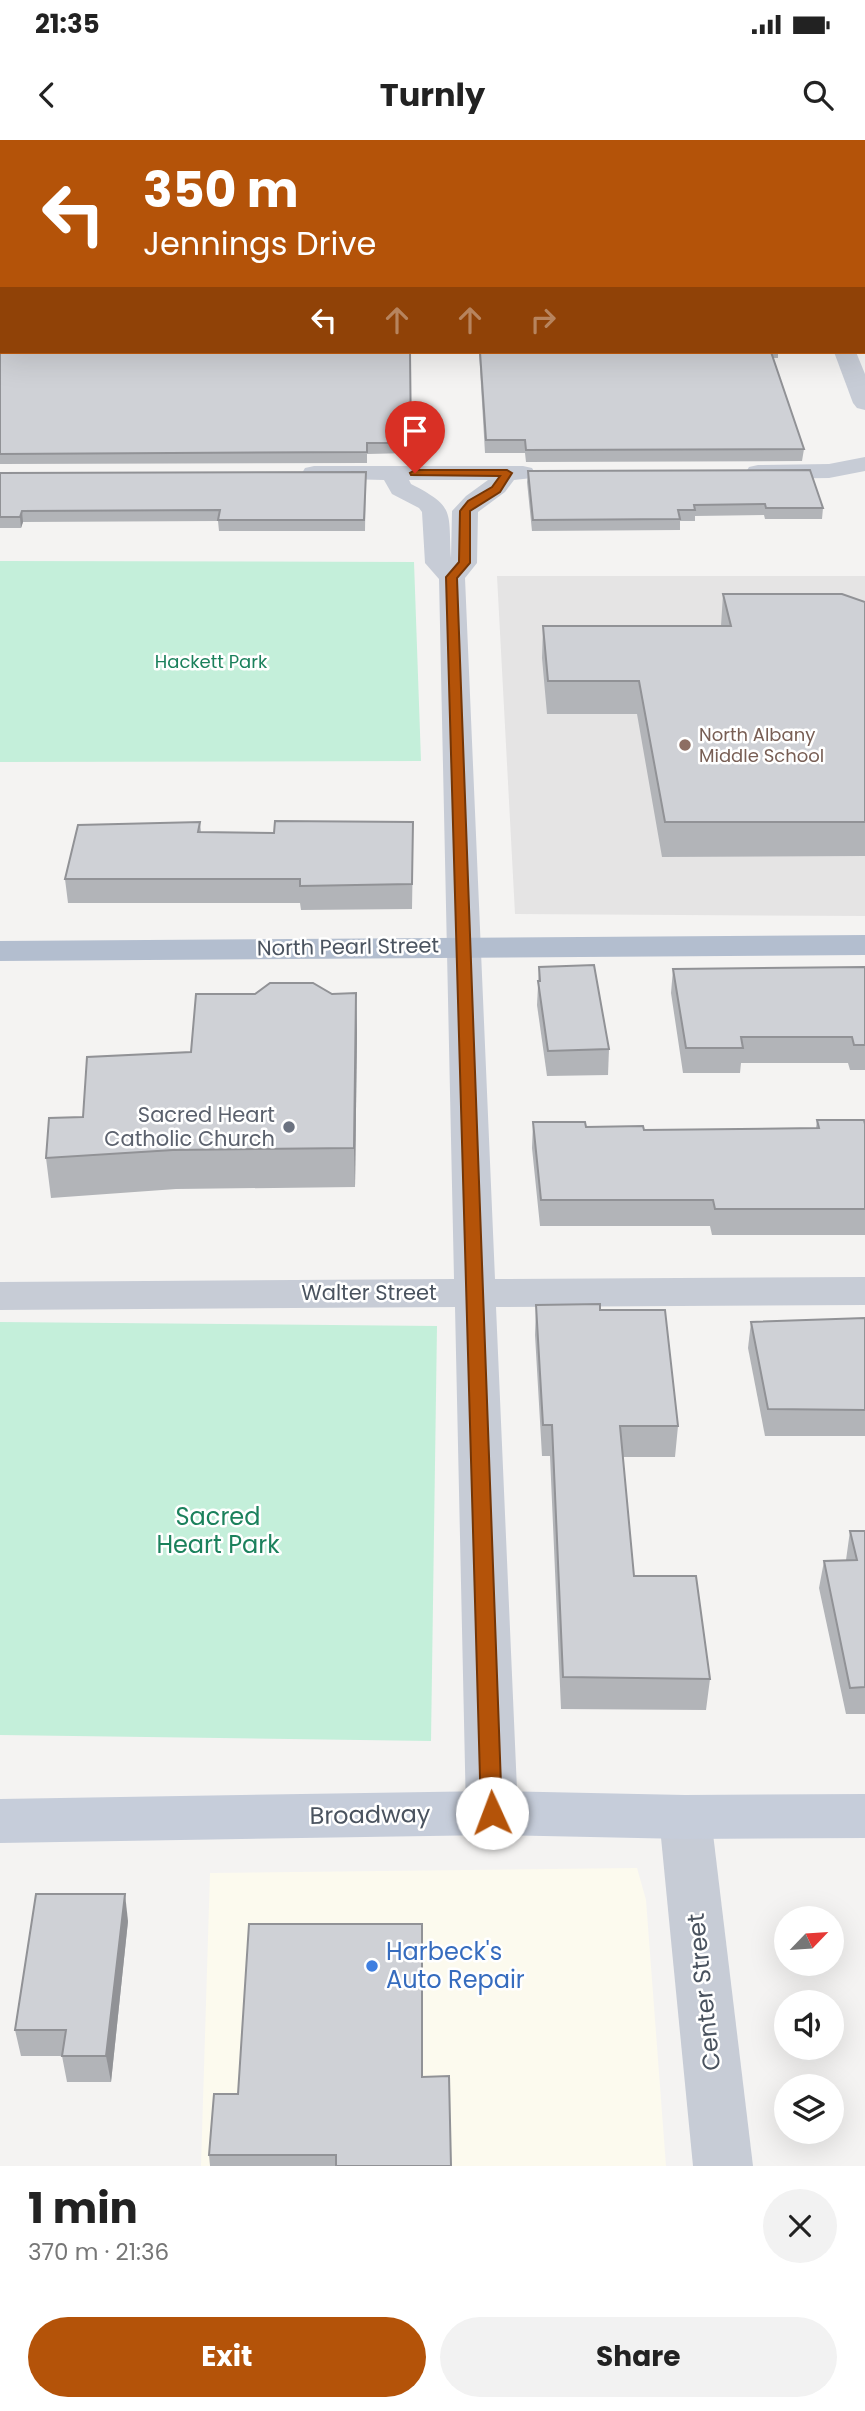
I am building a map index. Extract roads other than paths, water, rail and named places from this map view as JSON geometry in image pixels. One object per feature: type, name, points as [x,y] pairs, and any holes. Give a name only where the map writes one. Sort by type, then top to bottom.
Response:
[{"type":"main road","name":"North Pearl Street","points":[[0,951],[865,945]]},
{"type":"street","points":[[846,354],[865,403]]},
{"type":"street","points":[[729,472],[829,471],[865,464]]},
{"type":"street","points":[[294,473],[549,473]]},
{"type":"street","points":[[392,473],[401,489],[428,503],[435,511],[438,563],[452,577]]},
{"type":"street","points":[[492,1813],[452,577],[464,563],[465,511],[472,503],[496,489],[507,473]]},
{"type":"street","name":"Walter Street","points":[[0,1296],[865,1291]]},
{"type":"street","name":"Broadway","points":[[0,1821],[492,1813],[685,1817],[865,1816]]},
{"type":"street","name":"Center Street","points":[[685,1817],[723,2166]]},
{"type":"place","name":"North Albany Middle School","points":[[685,745]]},
{"type":"place","name":"Sacred Heart Catholic Church","points":[[289,1127]]},
{"type":"place","name":"Harbeck's Auto Repair","points":[[372,1966]]},
{"type":"park label","name":"Hackett Park","points":[[211,662]]},
{"type":"park label","name":"Sacred Heart Park","points":[[218,1531]]}]
